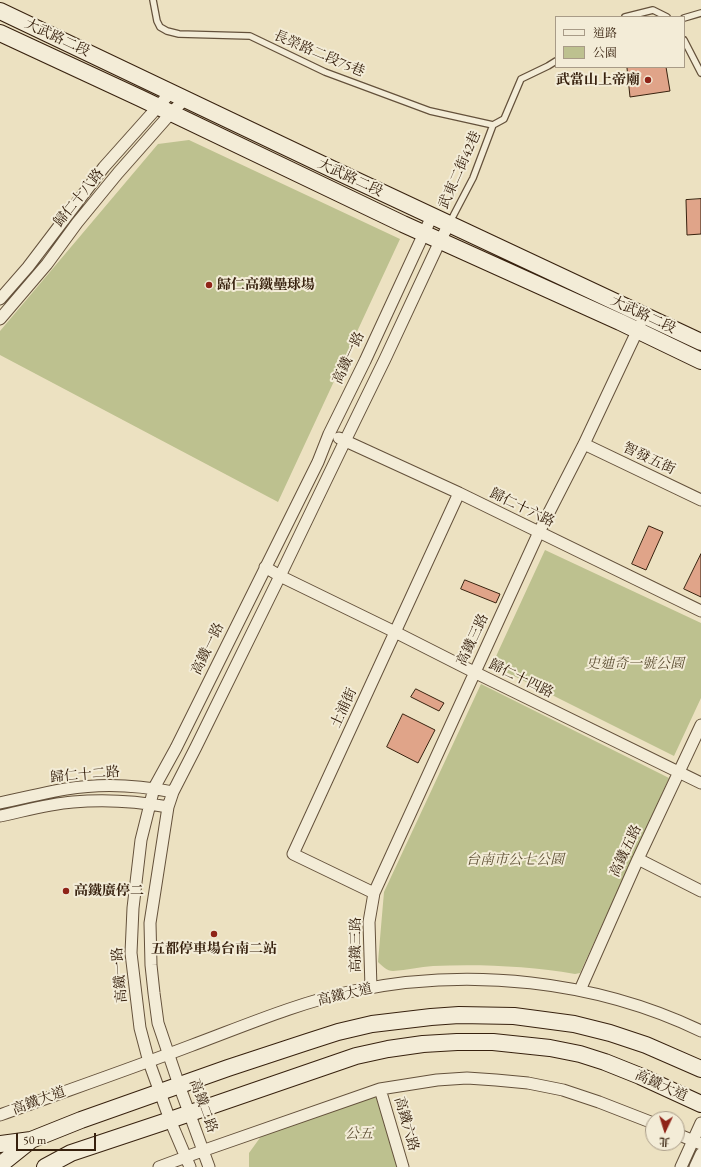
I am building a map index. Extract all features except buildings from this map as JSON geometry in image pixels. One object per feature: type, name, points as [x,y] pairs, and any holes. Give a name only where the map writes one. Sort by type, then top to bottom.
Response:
[{"type":"street","name":"大武路二段","points":[[0,11],[701,342]]},
{"type":"street","name":"大武路二段","points":[[0,33],[440,241],[701,361]]},
{"type":"street","name":"歸仁十八路","points":[[0,319],[47,264],[77,223],[114,178],[165,110],[171,92]]},
{"type":"street","name":"歸仁十八路","points":[[0,299],[28,267],[104,167],[165,110],[185,99]]},
{"type":"street","name":"高鐵一路","points":[[170,1120],[149,1062],[140,1028],[131,953],[133,908],[141,840],[154,788],[176,748],[318,462],[329,434],[365,361],[432,216]]},
{"type":"street","points":[[169,1054],[158,1023],[151,965],[150,924],[168,807],[173,792],[385,360],[449,224]]},
{"type":"street","name":"高鐵三路","points":[[372,988],[369,922],[374,893],[539,532],[584,444],[645,315]]},
{"type":"street","name":"歸仁十六路","points":[[329,434],[459,493],[701,611]]},
{"type":"street","name":"智發五街","points":[[584,444],[701,500]]},
{"type":"street","name":"土浦街","points":[[374,893],[293,854],[459,493]]},
{"type":"street","name":"歸仁十四路","points":[[265,567],[280,576],[701,783]]},
{"type":"street","name":"高鐵五路","points":[[580,990],[638,859],[701,725]]},
{"type":"street","name":"歸仁十二路","points":[[0,804],[66,789],[95,786],[154,788],[173,792]]},
{"type":"street","name":"歸仁十二路","points":[[0,816],[44,806],[97,800],[120,800],[150,803],[168,807]]},
{"type":"street","points":[[638,859],[701,891]]},
{"type":"street","name":"高鐵大道","points":[[0,1115],[149,1062],[292,1008],[372,988],[442,980],[516,981],[580,990],[647,1009],[701,1031]]},
{"type":"street","points":[[0,1144],[31,1140],[81,1120],[179,1085],[338,1032],[372,1024],[431,1016],[514,1016],[574,1024],[610,1033],[646,1045],[701,1069]]},
{"type":"street","name":"高鐵大道","points":[[45,1167],[71,1153],[356,1056],[388,1049],[456,1042],[514,1043],[580,1054],[640,1076],[701,1104]]},
{"type":"street","name":"高鐵二路","points":[[169,1054],[209,1167]]},
{"type":"street","points":[[159,1167],[188,1162],[203,1150],[380,1089],[437,1080],[467,1078],[528,1083],[563,1090],[645,1120]]},
{"type":"street","name":"高鐵六路","points":[[380,1089],[403,1167]]},
{"type":"street","points":[[170,1120],[188,1162]]},
{"type":"street","points":[[681,1167],[697,1143],[701,1123]]},
{"type":"street","points":[[685,1138],[697,1143]]},
{"type":"street","points":[[0,1165],[31,1140]]},
{"type":"street","points":[[695,1167],[701,1154]]},
{"type":"lane","name":"長榮路二段75巷","points":[[153,0],[157,21],[160,27],[167,31],[180,34],[250,36],[325,72],[430,111],[493,125]]},
{"type":"lane","points":[[629,16],[653,10],[665,16]]},
{"type":"lane","points":[[685,18],[701,12]]},
{"type":"lane","points":[[685,42],[701,73]]},
{"type":"lane","name":"武東二街42巷","points":[[449,224],[473,178],[493,125],[504,119],[521,79],[555,62]]},
{"type":"green space","name":"歸仁高鐵壘球場","points":[[189,140],[400,239],[278,502],[0,355],[0,331],[158,144]]},
{"type":"green space","name":"史迪奇一號公園","points":[[545,550],[701,623],[701,698],[674,756],[492,665]]},
{"type":"green space","name":"台南市公七公園","points":[[481,684],[669,778],[580,973],[575,974],[522,967],[469,965],[433,966],[391,971],[383,967],[378,962],[384,892]]},
{"type":"green space","name":"公五","points":[[382,1092],[402,1167],[249,1167],[249,1153],[267,1128]]},
{"type":"place","name":"武當山上帝廟","points":[[648,80]]},
{"type":"place","name":"歸仁高鐵壘球場","points":[[209,285]]},
{"type":"place","name":"高鐵廣停二","points":[[66,891]]},
{"type":"place","name":"五都停車場台南二站","points":[[214,934]]}]
